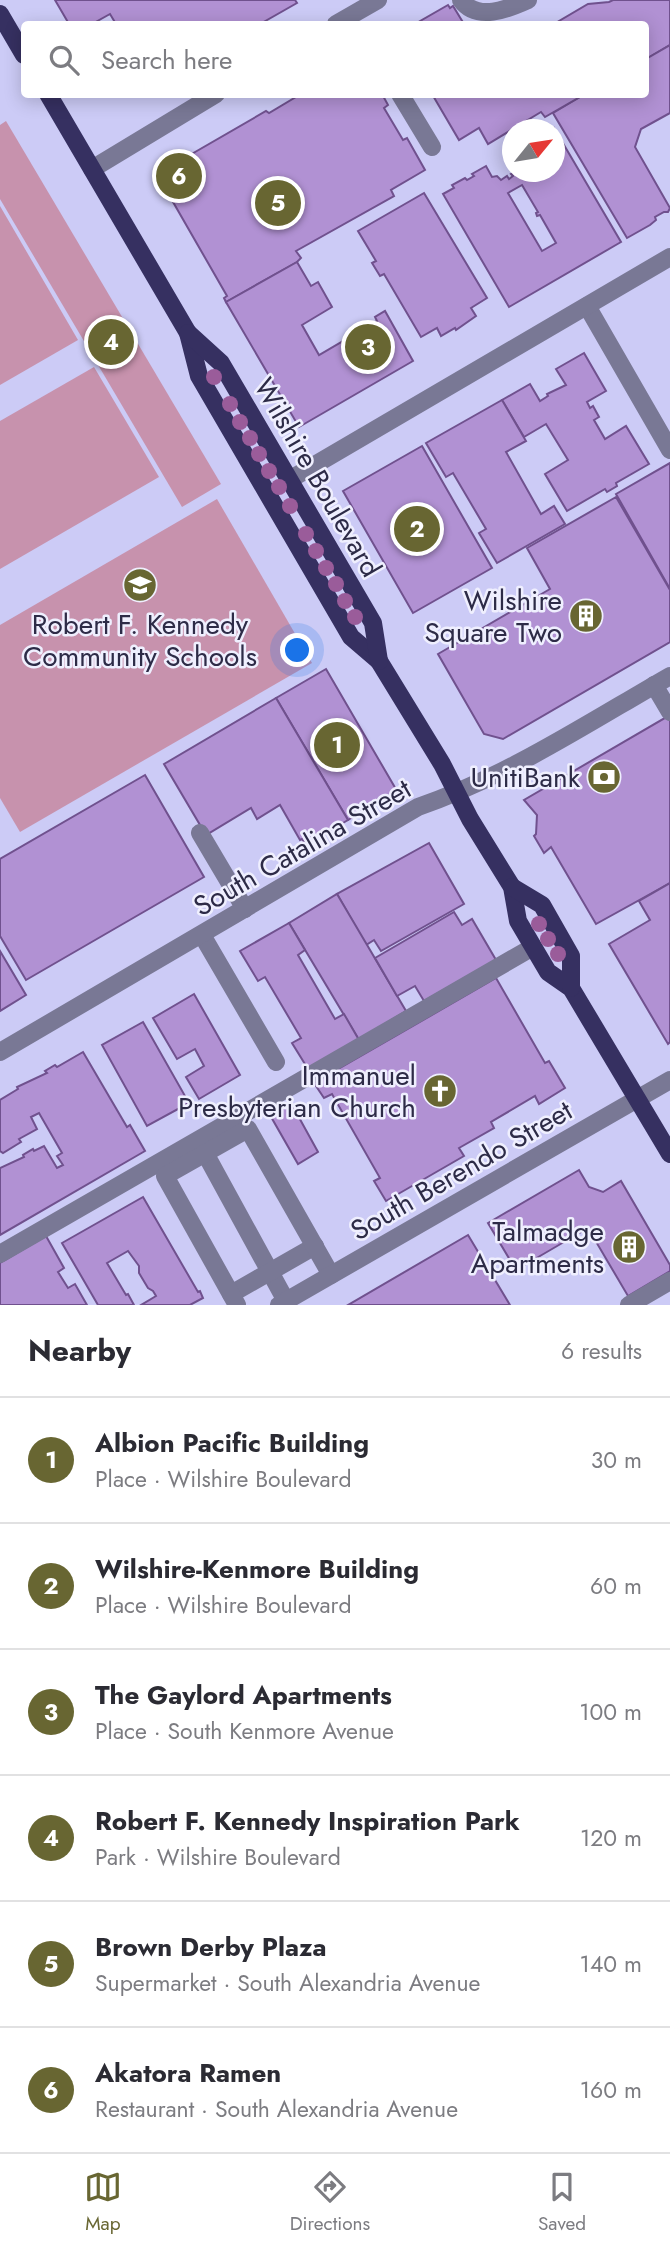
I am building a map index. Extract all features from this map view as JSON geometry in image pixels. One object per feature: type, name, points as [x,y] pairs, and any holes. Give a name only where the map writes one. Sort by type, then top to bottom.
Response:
[{"type":"main road","points":[[0,14],[21,50]]},
{"type":"main road","name":"Wilshire Boulevard","points":[[50,98],[188,333],[199,376],[351,637],[379,661],[512,887],[518,921],[533,947],[548,972],[571,988],[670,1154]]},
{"type":"main road","name":"Wilshire Boulevard","points":[[188,333],[221,363],[373,623],[379,661]]},
{"type":"main road","name":"Wilshire Boulevard","points":[[512,887],[542,905],[571,956],[571,988]]},
{"type":"street","points":[[356,20],[378,0]]},
{"type":"street","points":[[461,0],[474,12],[486,13],[528,0]]},
{"type":"street","points":[[92,169],[209,98]]},
{"type":"street","points":[[402,98],[432,147]]},
{"type":"street","points":[[289,480],[670,257]]},
{"type":"street","points":[[587,306],[670,450]]},
{"type":"street","points":[[662,680],[670,712]]},
{"type":"street","name":"South Catalina Street","points":[[0,1052],[418,807],[496,776],[662,680]]},
{"type":"street","points":[[200,833],[245,909]]},
{"type":"street","points":[[202,935],[276,1062]]},
{"type":"street","points":[[0,1254],[533,947]]},
{"type":"street","name":"South Berendo Street","points":[[282,1303],[670,1080]]},
{"type":"street","points":[[315,1246],[270,1272],[234,1299],[165,1176],[248,1129],[315,1246],[331,1275]]},
{"type":"street","points":[[205,1153],[270,1272],[282,1303]]},
{"type":"street","points":[[629,1305],[670,1281]]},
{"type":"shaded area","points":[[6,121],[221,484],[182,507],[0,199],[0,125]]},
{"type":"shaded area","points":[[0,206],[78,340],[0,385]]},
{"type":"shaded area","points":[[94,367],[159,477],[0,569],[0,421]]},
{"type":"shaded area","points":[[217,499],[312,663],[20,832],[0,798],[0,625]]},
{"type":"building","points":[[55,0],[295,0],[297,3],[265,21],[114,21],[110,14],[97,21],[67,21]]},
{"type":"building","points":[[670,0],[670,45],[649,57],[649,21],[559,21],[588,4]]},
{"type":"building","points":[[448,5],[450,8],[453,6],[462,21],[420,21]]},
{"type":"building","points":[[670,45],[670,113],[641,129],[635,147],[670,208],[668,212],[655,217],[656,220],[650,225],[627,238],[565,133],[565,119],[557,119],[553,113],[578,98],[649,98],[649,57]]},
{"type":"building","points":[[294,98],[384,98],[388,105],[384,108],[403,140],[407,138],[425,170],[391,190],[394,196],[296,251],[301,258],[297,262],[226,302],[224,298],[227,296],[161,181],[163,174],[185,162],[183,159],[266,111],[269,113]]},
{"type":"building","points":[[434,98],[578,98],[545,117],[541,112],[529,119],[502,119],[502,136],[488,144],[479,128],[459,140]]},
{"type":"building","points":[[565,147],[621,242],[509,307],[443,194],[454,188],[452,185],[465,178],[467,180],[486,166],[492,177],[497,176],[501,180],[565,182]],"holes":[[[522,185],[538,212],[537,216],[540,215],[556,243],[542,251],[508,193]]]},
{"type":"building","points":[[424,193],[487,298],[471,308],[476,316],[456,330],[455,328],[441,336],[437,328],[421,337],[384,274],[380,276],[372,263],[376,261],[358,231]]},
{"type":"building","points":[[297,262],[311,286],[318,282],[332,307],[302,325],[319,355],[377,321],[375,317],[385,311],[413,361],[299,427],[226,302]]},
{"type":"building","points":[[584,353],[606,391],[587,402],[590,408],[593,406],[599,417],[594,420],[605,439],[626,426],[649,464],[616,483],[617,486],[607,492],[605,489],[567,511],[545,474],[568,460],[546,424],[524,437],[502,400],[530,384],[540,401],[548,396],[547,394],[566,385],[556,369]]},
{"type":"building","points":[[502,400],[526,441],[506,452],[541,514],[554,506],[565,524],[497,563],[479,533],[486,529],[453,473],[446,477],[426,443]]},
{"type":"building","points":[[422,446],[492,568],[413,613],[343,491]]},
{"type":"building","points":[[670,463],[670,589],[616,494]]},
{"type":"building","name":"Wilshire Square Two","points":[[616,497],[670,590],[670,642],[503,739],[484,734],[438,654],[550,589],[527,548]]},
{"type":"building","points":[[326,669],[397,791],[348,820],[276,698]]},
{"type":"building","points":[[276,698],[348,820],[306,845],[300,840],[280,805],[257,819],[251,808],[206,835],[164,764]]},
{"type":"building","points":[[670,715],[670,883],[596,924],[551,847],[544,853],[534,836],[537,815],[524,800]]},
{"type":"building","points":[[145,775],[204,877],[26,980],[0,936],[0,859]]},
{"type":"building","points":[[429,843],[464,904],[381,951],[374,940],[366,945],[337,894]]},
{"type":"building","points":[[670,883],[668,1044],[609,944],[650,920],[639,901]]},
{"type":"building","points":[[337,894],[406,1011],[359,1040],[289,923]]},
{"type":"building","points":[[454,912],[462,925],[472,919],[496,960],[424,1001],[415,986],[397,996],[375,958]]},
{"type":"building","points":[[289,923],[305,950],[298,955],[335,1019],[344,1014],[359,1040],[308,1069],[292,1043],[301,1038],[265,977],[258,981],[240,951]]},
{"type":"building","points":[[0,951],[26,995],[0,1011]]},
{"type":"building","name":"Immanuel Presbyterian Church","points":[[496,978],[545,1063],[549,1061],[565,1088],[539,1104],[535,1096],[491,1122],[494,1128],[459,1148],[464,1156],[386,1201],[374,1181],[380,1178],[332,1094],[324,1098],[314,1083]]},
{"type":"building","points":[[194,994],[240,1075],[199,1099],[186,1077],[204,1066],[195,1049],[177,1059],[153,1018]]},
{"type":"building","points":[[143,1022],[189,1103],[147,1126],[102,1045]]},
{"type":"building","points":[[83,1052],[127,1127],[130,1125],[145,1151],[0,1235],[0,1168],[24,1157],[23,1155],[33,1149],[34,1151],[44,1146],[57,1168],[63,1165],[57,1156],[62,1153],[39,1113],[31,1117],[37,1129],[19,1139],[21,1142],[3,1153],[0,1151],[0,1100],[18,1089],[17,1087],[47,1073],[45,1071],[55,1065],[57,1067]]},
{"type":"building","points":[[291,1103],[318,1152],[298,1164],[270,1115]]},
{"type":"building","name":"Talmadge Apartments","points":[[579,1170],[589,1187],[603,1192],[621,1181],[670,1265],[670,1271],[628,1296],[588,1228],[516,1270],[488,1223]]},
{"type":"building","points":[[143,1197],[198,1292],[200,1291],[203,1298],[190,1305],[141,1305],[156,1296],[148,1288],[139,1273],[139,1266],[128,1251],[107,1263],[134,1305],[98,1305],[62,1243]]},
{"type":"building","points":[[468,1235],[510,1305],[348,1305]]},
{"type":"building","points":[[46,1236],[64,1268],[58,1272],[68,1288],[75,1284],[87,1305],[0,1305],[0,1263]]},
{"type":"place","name":"Akatora Ramen","points":[[179,176]]},
{"type":"place","name":"Brown Derby Plaza","points":[[278,203]]},
{"type":"place","name":"Robert F. Kennedy Inspiration Park","points":[[111,342]]},
{"type":"place","name":"The Gaylord Apartments","points":[[368,347]]},
{"type":"place","name":"Wilshire-Kenmore Building","points":[[417,529]]},
{"type":"place","name":"Robert F. Kennedy Community Schools","points":[[140,585]]},
{"type":"place","name":"Wilshire Square Two","points":[[586,616]]},
{"type":"place","name":"Albion Pacific Building","points":[[337,745]]},
{"type":"place","name":"UnitiBank","points":[[604,777]]},
{"type":"place","name":"Immanuel Presbyterian Church","points":[[440,1091]]},
{"type":"place","name":"Talmadge Apartments","points":[[629,1247]]}]
